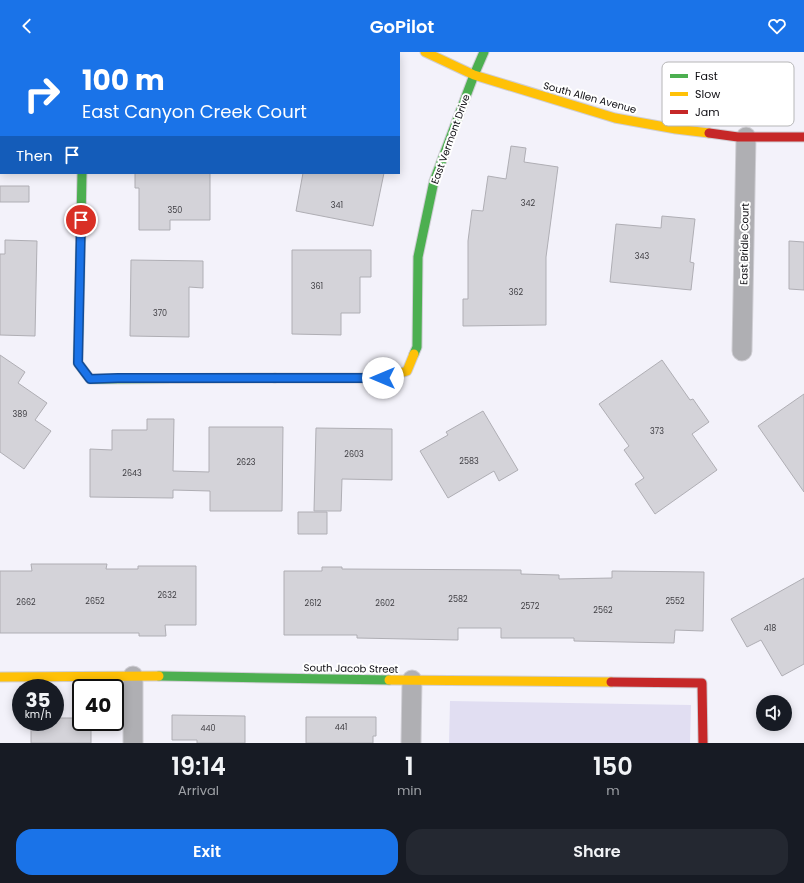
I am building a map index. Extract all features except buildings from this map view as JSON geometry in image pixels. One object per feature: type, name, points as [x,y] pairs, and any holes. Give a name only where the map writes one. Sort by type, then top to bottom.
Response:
[{"type":"street","name":"South Allen Avenue","points":[[425,52],[474,75],[615,118],[662,126]]},
{"type":"street","name":"East Vermont Drive","points":[[82,174],[78,363],[90,379],[383,378],[407,371],[417,347],[418,257],[434,181],[484,52]]},
{"type":"street","name":"South Allen Avenue","points":[[664,126],[746,137],[804,137]]},
{"type":"street","name":"East Bridle Court","points":[[742,351],[746,137]]},
{"type":"street","name":"South Jacob Street","points":[[0,677],[133,676],[702,683],[703,743]]},
{"type":"street","points":[[132,743],[133,676]]},
{"type":"street","points":[[411,743],[412,680]]},
{"type":"shaded area","points":[[450,701],[691,705],[690,743],[449,743]]},
{"type":"traffic: fast","points":[[414,354],[417,347],[418,257],[434,181],[484,52]]},
{"type":"traffic: fast","points":[[82,174],[78,363],[90,379],[275,378]]},
{"type":"traffic: fast","points":[[159,676],[389,680]]},
{"type":"traffic: slow","points":[[425,52],[474,75],[615,118],[676,129],[709,133]]},
{"type":"traffic: slow","points":[[275,378],[383,378],[407,371],[414,354]]},
{"type":"traffic: slow","points":[[0,677],[159,676]]},
{"type":"traffic: slow","points":[[389,680],[611,682]]},
{"type":"traffic: jam","points":[[709,133],[738,137],[804,137]]},
{"type":"traffic: jam","points":[[611,682],[702,683],[703,743]]},
{"type":"route","points":[[81,220],[78,363],[90,379],[383,378]]}]
